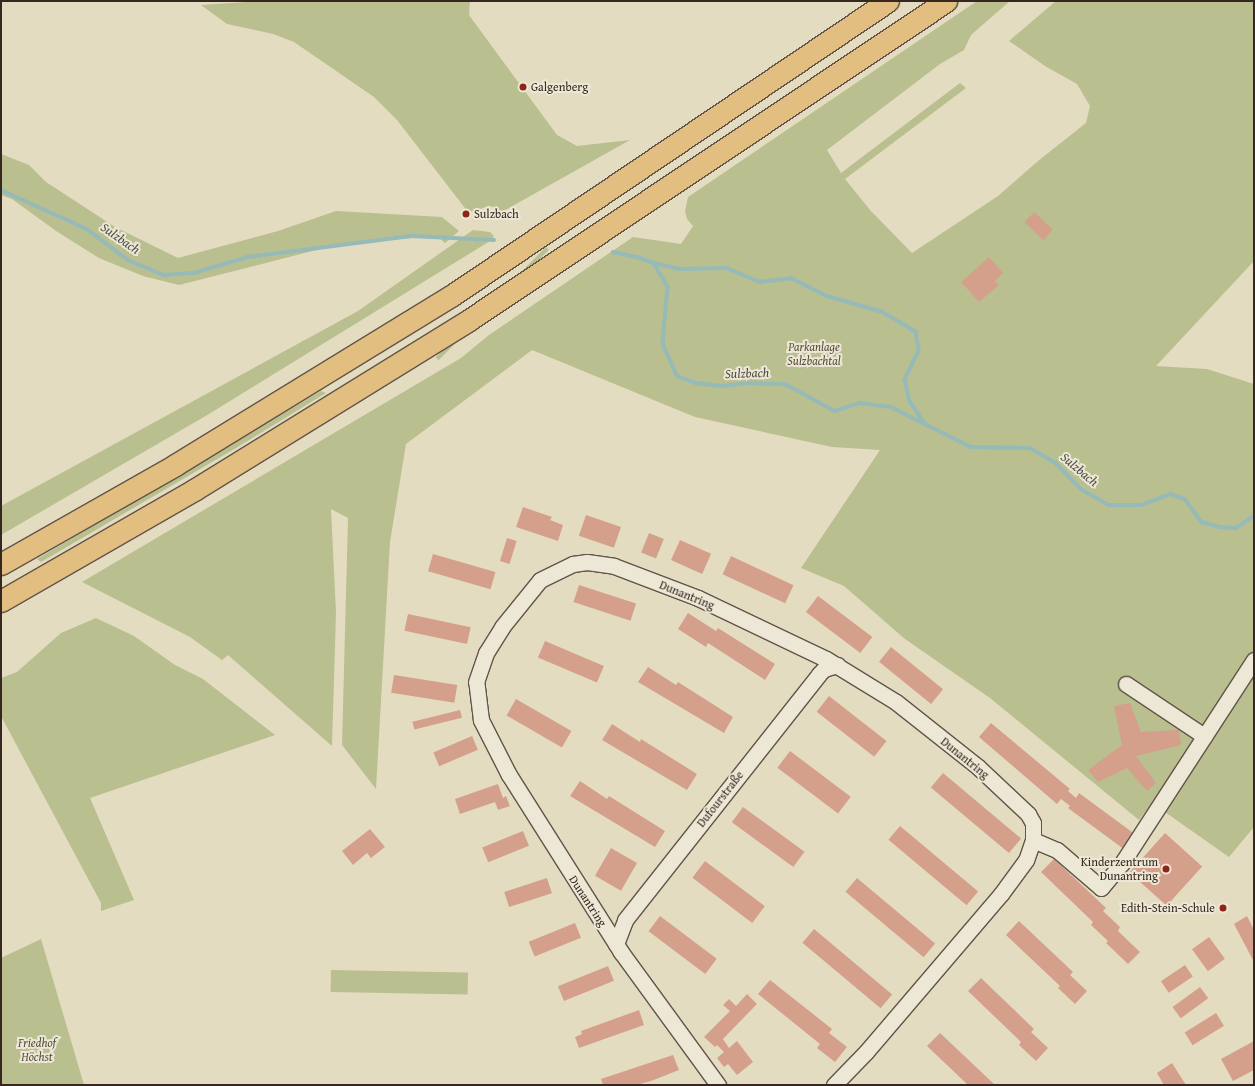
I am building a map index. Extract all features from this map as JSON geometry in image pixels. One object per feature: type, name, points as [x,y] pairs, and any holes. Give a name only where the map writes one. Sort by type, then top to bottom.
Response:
[{"type":"highway","points":[[1,564],[175,465],[451,296],[888,1]]},
{"type":"highway","points":[[1,601],[194,490],[469,320],[946,1]]},
{"type":"street","name":"Dunantring","points":[[718,1085],[616,944],[509,775],[481,720],[476,690],[481,665],[502,627],[522,600],[540,580],[568,566],[587,562],[614,566],[698,598],[837,665],[896,702],[1022,806],[1033,823],[1033,840],[1026,860],[1001,894],[866,1052],[834,1085]]},
{"type":"street","points":[[1033,840],[1057,850],[1101,888],[1122,863],[1254,660]]},
{"type":"street","name":"Dufourstraße","points":[[616,944],[625,920],[814,680],[824,669],[837,665]]},
{"type":"street","points":[[1126,684],[1204,736]]},
{"type":"green space","points":[[263,1],[470,1],[469,15],[557,135],[577,146],[630,140],[500,213],[491,206],[468,212],[397,120],[374,97],[294,42],[273,34],[227,24],[201,5]]},
{"type":"green space","name":"Parkanlage Sulzbachtal","points":[[977,1],[1010,1],[971,35],[964,50],[940,64],[827,150],[841,173],[960,83],[966,88],[845,179],[870,210],[912,253],[998,196],[1038,161],[1086,123],[1090,106],[1077,84],[1045,66],[1009,41],[1056,1],[1254,1],[1254,261],[1156,366],[1207,369],[1254,384],[1254,827],[1229,857],[1152,803],[1139,820],[990,698],[905,639],[844,586],[801,568],[880,450],[832,447],[695,417],[532,350],[406,444],[390,542],[376,789],[342,745],[348,518],[331,509],[336,613],[332,746],[228,655],[222,660],[190,637],[82,582],[461,358],[489,335],[633,237],[681,244],[693,226],[687,219],[685,211],[688,197]]},
{"type":"green space","points":[[1,154],[29,165],[46,182],[115,227],[178,258],[278,231],[336,211],[442,217],[459,231],[445,243],[437,236],[340,244],[179,285],[143,276],[99,258],[56,231],[12,199],[1,195]]},
{"type":"green space","points":[[473,230],[490,232],[494,236],[490,241],[209,414],[1,535],[1,506],[358,311]]},
{"type":"green space","points":[[546,247],[549,250],[439,360],[436,357]]},
{"type":"green space","points":[[321,391],[326,393],[236,448],[41,562],[37,559]]},
{"type":"green space","points":[[96,618],[134,636],[175,665],[203,679],[275,735],[90,798],[134,900],[101,911],[101,903],[1,716],[1,678],[17,672],[61,633]]},
{"type":"green space","name":"Friedhof Höchst","points":[[41,939],[84,1085],[1,1085],[1,958]]},
{"type":"green space","points":[[331,970],[468,972],[468,994],[331,992]]},
{"type":"building","points":[[1034,212],[1053,230],[1043,240],[1024,222]]},
{"type":"building","points":[[989,257],[1003,273],[995,281],[999,285],[979,302],[961,282]]},
{"type":"building","points":[[523,507],[552,517],[550,520],[563,525],[558,541],[516,527]]},
{"type":"building","points":[[586,515],[621,527],[614,548],[579,536]]},
{"type":"building","points":[[649,533],[664,539],[656,558],[641,552]]},
{"type":"building","points":[[507,538],[517,541],[510,564],[500,561]]},
{"type":"building","points":[[680,540],[711,554],[702,574],[671,560]]},
{"type":"building","points":[[433,554],[495,572],[491,589],[428,571]]},
{"type":"building","points":[[731,556],[794,585],[785,603],[723,574]]},
{"type":"building","points":[[579,585],[636,604],[631,621],[573,602]]},
{"type":"building","points":[[818,596],[872,637],[860,653],[806,612]]},
{"type":"building","points":[[688,613],[716,631],[718,628],[775,664],[765,680],[708,643],[706,647],[678,629]]},
{"type":"building","points":[[408,614],[471,627],[467,644],[404,631]]},
{"type":"building","points":[[545,641],[604,666],[597,683],[538,658]]},
{"type":"building","points":[[891,647],[943,689],[931,704],[879,662]]},
{"type":"building","points":[[648,667],[676,685],[678,682],[733,717],[724,733],[638,682]]},
{"type":"building","points":[[394,675],[457,685],[454,703],[391,693]]},
{"type":"building","points":[[829,696],[887,741],[874,757],[817,712]]},
{"type":"building","points":[[516,699],[571,731],[562,747],[506,715]]},
{"type":"building","points":[[1130,703],[1141,732],[1179,730],[1181,745],[1136,756],[1156,783],[1147,791],[1127,768],[1098,782],[1088,770],[1122,745],[1114,706]]},
{"type":"building","points":[[460,710],[462,718],[414,730],[412,722]]},
{"type":"building","points":[[991,723],[1070,789],[1068,791],[1076,798],[1079,793],[1136,835],[1125,850],[1068,808],[1070,806],[1061,799],[1057,804],[979,737]]},
{"type":"building","points":[[612,724],[640,742],[641,739],[697,774],[687,790],[602,740]]},
{"type":"building","points":[[472,736],[478,750],[439,766],[433,752]]},
{"type":"building","points":[[790,751],[851,797],[838,814],[777,768]]},
{"type":"building","points":[[943,773],[1021,839],[1009,853],[931,788]]},
{"type":"building","points":[[580,781],[607,799],[609,796],[665,831],[655,847],[570,796]]},
{"type":"building","points":[[498,784],[503,798],[506,796],[510,806],[498,810],[495,802],[460,814],[455,799]]},
{"type":"building","points":[[743,807],[804,852],[793,867],[732,822]]},
{"type":"building","points":[[900,826],[978,892],[967,905],[888,840]]},
{"type":"building","points":[[370,829],[385,847],[371,858],[367,853],[353,865],[342,851]]},
{"type":"building","points":[[523,831],[529,846],[488,862],[482,847]]},
{"type":"building","name":"Kinderzentrum Dunantring","points":[[1165,833],[1202,866],[1167,906],[1130,872]]},
{"type":"building","points":[[611,848],[637,863],[621,891],[595,876]]},
{"type":"building","points":[[1054,859],[1106,908],[1103,911],[1120,927],[1118,931],[1140,952],[1128,964],[1106,943],[1108,941],[1091,925],[1093,922],[1041,872]]},
{"type":"building","points":[[705,861],[765,906],[752,923],[692,878]]},
{"type":"building","points":[[547,878],[552,893],[509,907],[504,892]]},
{"type":"building","points":[[857,878],[935,944],[924,957],[845,892]]},
{"type":"building","points":[[660,916],[717,959],[705,974],[649,931]]},
{"type":"building","points":[[1247,916],[1254,930],[1254,962],[1234,924]]},
{"type":"building","points":[[1019,921],[1073,972],[1070,975],[1087,991],[1075,1004],[1058,988],[1060,986],[1006,935]]},
{"type":"building","points":[[575,923],[581,938],[535,957],[529,942]]},
{"type":"building","points":[[814,929],[892,995],[881,1008],[802,943]]},
{"type":"building","points":[[1209,937],[1225,959],[1208,971],[1192,949]]},
{"type":"building","points":[[1185,965],[1193,977],[1169,993],[1161,981]]},
{"type":"building","points":[[608,966],[614,981],[564,1001],[558,986]]},
{"type":"building","points":[[981,978],[1034,1029],[1031,1032],[1048,1048],[1036,1061],[1019,1045],[1021,1042],[968,991]]},
{"type":"building","points":[[770,980],[832,1029],[829,1033],[847,1047],[835,1062],[817,1048],[820,1044],[758,994]]},
{"type":"building","points":[[1200,987],[1208,998],[1181,1018],[1172,1007]]},
{"type":"building","points":[[747,994],[757,1004],[723,1039],[729,1048],[737,1041],[753,1062],[737,1075],[728,1064],[724,1067],[717,1058],[724,1052],[717,1045],[715,1047],[704,1037],[730,1011],[723,1005],[729,999],[736,1006]]},
{"type":"building","points":[[639,1010],[644,1025],[579,1048],[575,1037],[582,1034],[581,1031]]},
{"type":"building","points":[[1216,1013],[1224,1026],[1193,1045],[1185,1033]]},
{"type":"building","points":[[940,1033],[994,1084],[968,1085],[927,1046]]},
{"type":"building","points":[[1254,1041],[1254,1070],[1233,1081],[1221,1059]]},
{"type":"building","points":[[673,1055],[679,1070],[636,1085],[603,1085],[601,1079]]},
{"type":"building","points":[[1172,1063],[1186,1085],[1164,1085],[1157,1073]]},
{"type":"waterway","name":"Sulzbach","points":[[1,190],[87,229],[128,260],[164,275],[194,273],[248,257],[411,236],[494,240]]},
{"type":"waterway","name":"Sulzbach","points":[[613,252],[637,257],[654,263],[668,287],[663,344],[677,376],[696,383],[722,386],[749,383],[785,384],[835,411],[859,403],[891,407],[971,447],[1030,448],[1056,463],[1081,489],[1109,505],[1142,505],[1171,494],[1185,499],[1202,522],[1220,527],[1236,528],[1254,516]]},
{"type":"waterway","name":"Sulzbach","points":[[654,263],[680,269],[727,268],[760,282],[791,278],[827,296],[883,312],[916,332],[919,351],[905,380],[910,401],[925,424]]},
{"type":"place","name":"Galgenberg","points":[[523,87]]},
{"type":"place","name":"Sulzbach","points":[[466,214]]},
{"type":"place","name":"Kinderzentrum Dunantring","points":[[1166,869]]},
{"type":"place","name":"Edith-Stein-Schule","points":[[1223,908]]}]
